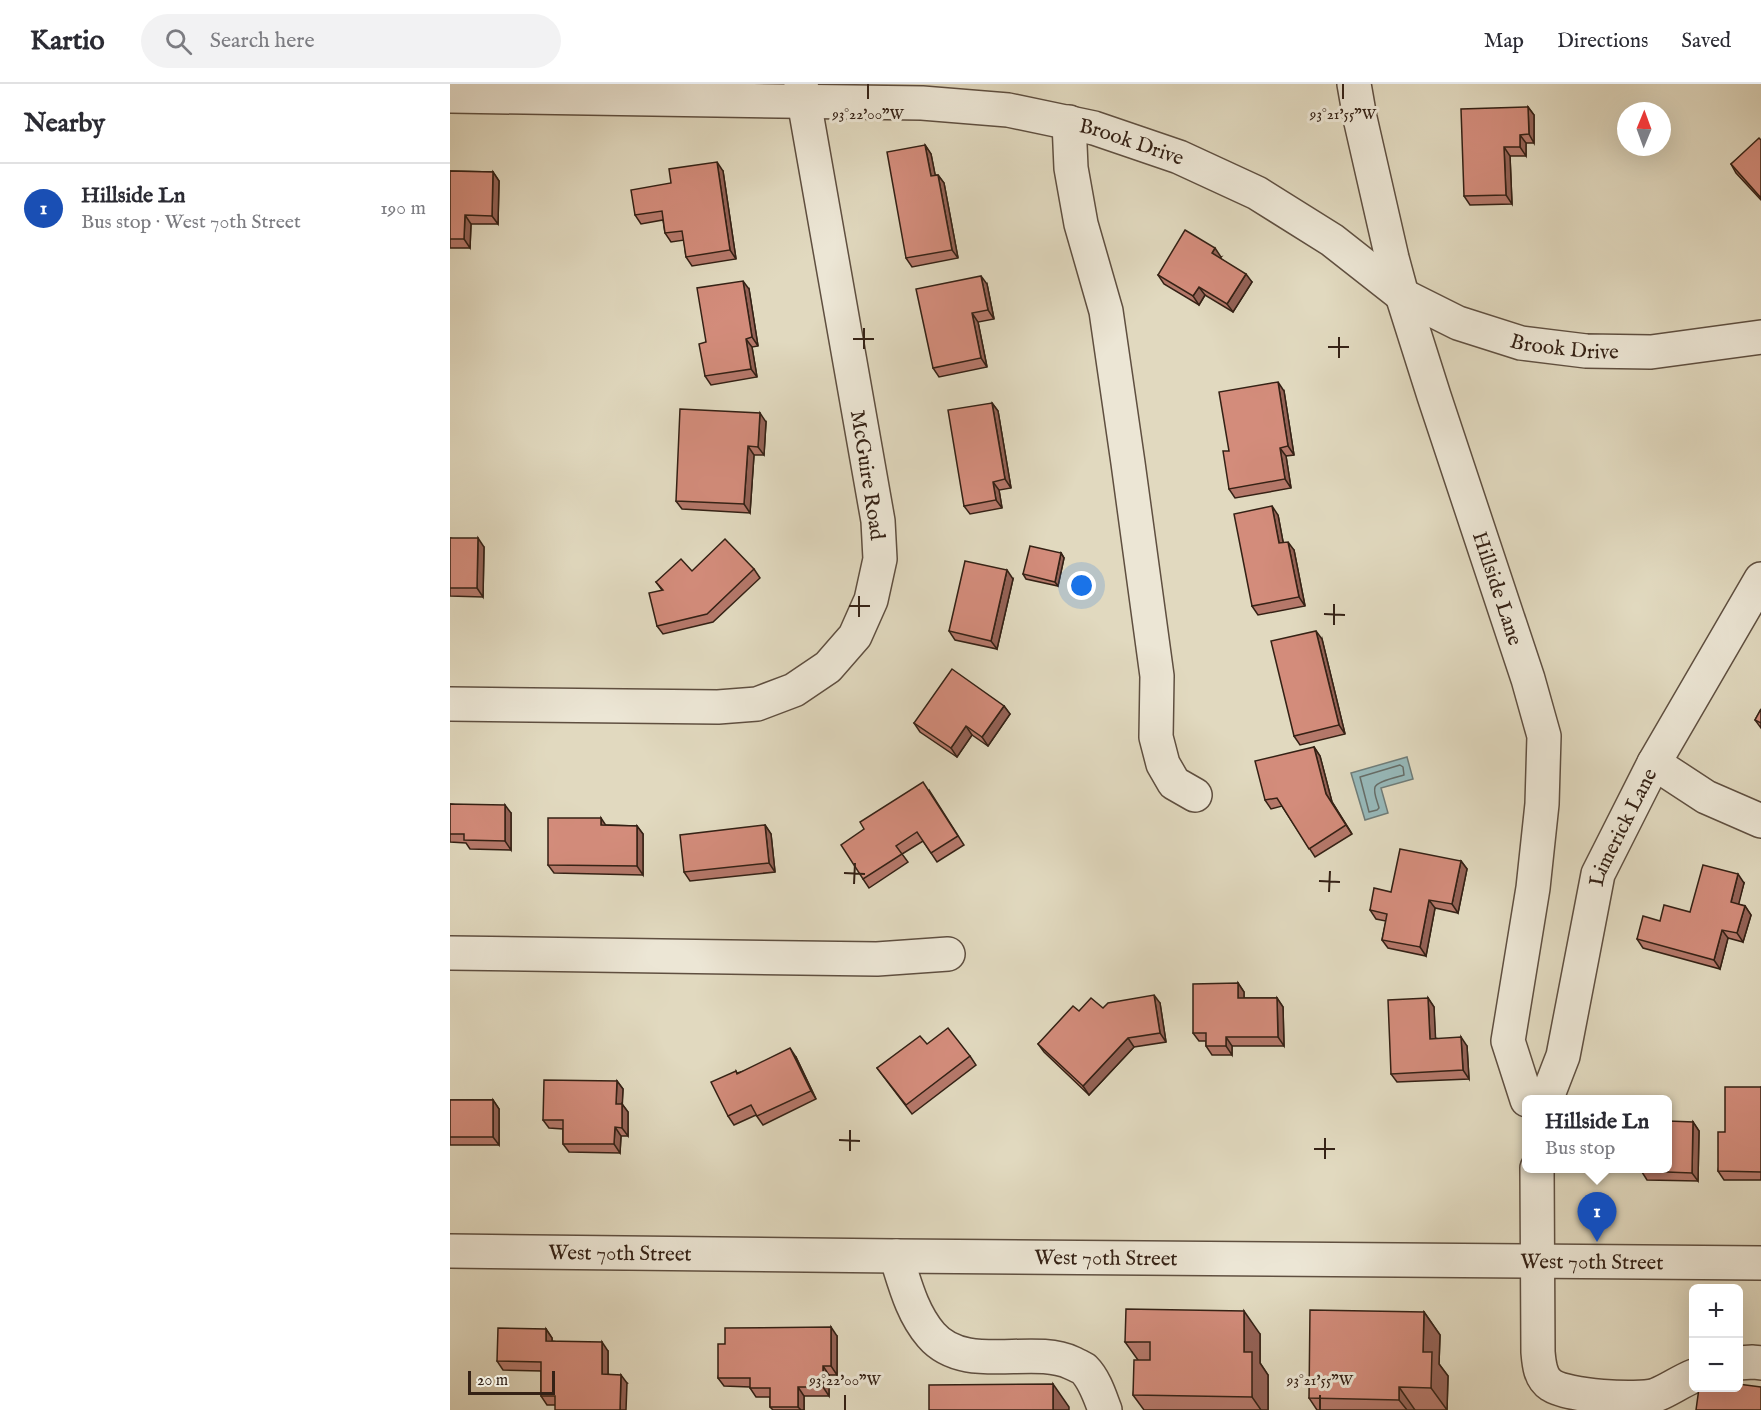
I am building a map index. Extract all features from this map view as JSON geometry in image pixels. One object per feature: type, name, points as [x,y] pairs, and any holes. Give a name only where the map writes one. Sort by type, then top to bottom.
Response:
[{"type":"street","name":"Hillside Lane","points":[[1354,84],[1401,295],[1528,679],[1544,736],[1542,804],[1533,888],[1508,1041],[1525,1095]]},
{"type":"street","name":"Brook Drive","points":[[450,96],[803,92],[997,109],[1069,122],[1094,128],[1179,157],[1257,193],[1332,240],[1401,295],[1458,323],[1521,343],[1586,351],[1651,352],[1761,337]]},
{"type":"street","name":"McGuire Road","points":[[450,704],[718,707],[757,704],[794,690],[828,667],[855,636],[871,600],[880,559],[878,521],[803,92]]},
{"type":"street","points":[[1069,122],[1071,168],[1081,224],[1106,311],[1128,463],[1157,676],[1156,737],[1163,764],[1174,783],[1195,795]]},
{"type":"street","name":"Limerick Lane","points":[[1548,1095],[1563,1056],[1598,874],[1654,763],[1761,579]]},
{"type":"street","points":[[1654,763],[1706,797],[1761,821]]},
{"type":"street","points":[[450,953],[877,959],[948,954]]},
{"type":"street","points":[[1537,1173],[1538,1352],[1541,1372],[1550,1385],[1567,1392],[1637,1398],[1656,1395],[1689,1378]]},
{"type":"street","name":"West 70th Street","points":[[450,1251],[1761,1263]]},
{"type":"street","points":[[896,1256],[913,1308],[932,1337],[954,1352],[984,1357],[1061,1358],[1084,1369],[1098,1391],[1105,1410]]},
{"type":"street","points":[[1743,1363],[1761,1363]]},
{"type":"water","points":[[1407,757],[1413,779],[1381,788],[1388,813],[1365,820],[1351,773]]},
{"type":"building","points":[[1528,107],[1529,134],[1520,135],[1520,147],[1504,147],[1506,195],[1464,196],[1461,109]]},
{"type":"building","points":[[1759,138],[1761,140],[1761,198],[1731,164]]},
{"type":"building","points":[[925,145],[931,176],[938,175],[952,250],[906,258],[887,152]]},
{"type":"building","points":[[717,162],[730,250],[686,257],[682,231],[665,233],[662,211],[635,215],[631,190],[671,183],[669,169]]},
{"type":"building","points":[[450,171],[493,172],[492,216],[465,215],[464,239],[450,239]]},
{"type":"building","points":[[1185,230],[1215,248],[1212,253],[1246,274],[1227,304],[1199,287],[1193,296],[1158,275]]},
{"type":"building","points":[[981,276],[988,310],[972,313],[981,358],[933,368],[916,289]]},
{"type":"building","points":[[743,281],[752,337],[746,339],[751,369],[705,376],[699,344],[706,342],[697,288]]},
{"type":"building","points":[[1278,382],[1288,446],[1280,448],[1285,479],[1229,489],[1223,451],[1229,451],[1219,392]]},
{"type":"building","points":[[992,403],[1005,479],[993,482],[996,500],[964,506],[948,410]]},
{"type":"building","points":[[680,409],[760,413],[758,447],[748,446],[744,504],[676,501]]},
{"type":"building","points":[[1272,506],[1279,543],[1288,542],[1299,597],[1252,606],[1234,514]]},
{"type":"building","points":[[450,538],[478,538],[477,588],[450,588]]},
{"type":"building","points":[[725,539],[754,569],[707,614],[657,626],[649,593],[663,590],[656,582],[681,559],[692,571]]},
{"type":"building","points":[[1030,546],[1061,553],[1055,582],[1023,574]]},
{"type":"building","points":[[965,561],[1007,570],[991,641],[949,631]]},
{"type":"building","points":[[1316,631],[1339,725],[1294,736],[1271,641]]},
{"type":"building","points":[[952,669],[1004,706],[982,737],[966,726],[951,748],[914,723]]},
{"type":"building","points":[[1761,709],[1761,723],[1755,720]]},
{"type":"building","points":[[1314,747],[1326,794],[1346,825],[1309,849],[1277,798],[1265,800],[1255,761]]},
{"type":"building","points":[[923,782],[958,836],[931,853],[917,832],[896,846],[902,854],[863,879],[841,845],[864,829],[860,822]]},
{"type":"building","points":[[450,804],[505,805],[505,841],[464,840],[464,834],[450,834]]},
{"type":"building","points":[[548,818],[601,818],[601,825],[637,826],[637,866],[548,865]]},
{"type":"building","points":[[765,825],[769,863],[684,872],[680,835]]},
{"type":"building","points":[[1400,849],[1461,861],[1452,904],[1429,900],[1420,947],[1382,940],[1387,914],[1370,910],[1374,888],[1391,892]]},
{"type":"building","points":[[1703,865],[1738,874],[1731,902],[1745,906],[1737,933],[1722,930],[1714,960],[1637,939],[1643,916],[1660,921],[1664,905],[1690,912]]},
{"type":"building","points":[[1238,983],[1238,998],[1277,998],[1278,1037],[1226,1037],[1226,1046],[1206,1046],[1206,1033],[1193,1033],[1193,984]]},
{"type":"building","points":[[1154,995],[1160,1033],[1128,1038],[1083,1086],[1038,1044],[1073,1006],[1079,1011],[1091,998],[1103,1008],[1108,1003]]},
{"type":"building","points":[[1428,998],[1430,1039],[1461,1037],[1463,1070],[1391,1074],[1388,1000]]},
{"type":"building","points":[[948,1028],[970,1056],[906,1105],[877,1068],[920,1036],[927,1044]]},
{"type":"building","points":[[790,1048],[811,1091],[757,1116],[751,1105],[728,1116],[711,1082],[736,1071],[737,1074]]},
{"type":"building","points":[[544,1080],[617,1081],[616,1104],[622,1104],[622,1128],[615,1127],[614,1144],[563,1144],[563,1120],[543,1120]]},
{"type":"building","points":[[1725,1087],[1761,1087],[1761,1172],[1718,1171],[1718,1132],[1725,1132]]},
{"type":"building","points":[[450,1100],[493,1100],[493,1137],[450,1137]]},
{"type":"building","points":[[1672,1121],[1693,1122],[1692,1173],[1672,1172]]},
{"type":"building","points":[[1126,1309],[1244,1311],[1244,1352],[1252,1352],[1252,1397],[1133,1395],[1134,1360],[1150,1360],[1150,1342],[1125,1342]]},
{"type":"building","points":[[1310,1310],[1424,1312],[1423,1352],[1432,1352],[1431,1388],[1399,1387],[1399,1400],[1309,1398]]},
{"type":"building","points":[[831,1327],[831,1366],[823,1366],[823,1387],[798,1387],[798,1407],[770,1407],[770,1388],[750,1388],[750,1378],[718,1378],[718,1344],[725,1344],[725,1328]]},
{"type":"building","points":[[498,1328],[546,1329],[546,1341],[602,1342],[602,1374],[621,1375],[620,1410],[555,1410],[555,1396],[541,1396],[541,1362],[497,1361]]},
{"type":"building","points":[[1053,1384],[1053,1410],[929,1410],[929,1385]]},
{"type":"building","points":[[1743,1385],[1761,1387],[1761,1410],[1696,1410],[1698,1392],[1743,1392]]},
{"type":"place","name":"Hillside Ln","points":[[1597,1242]]}]
